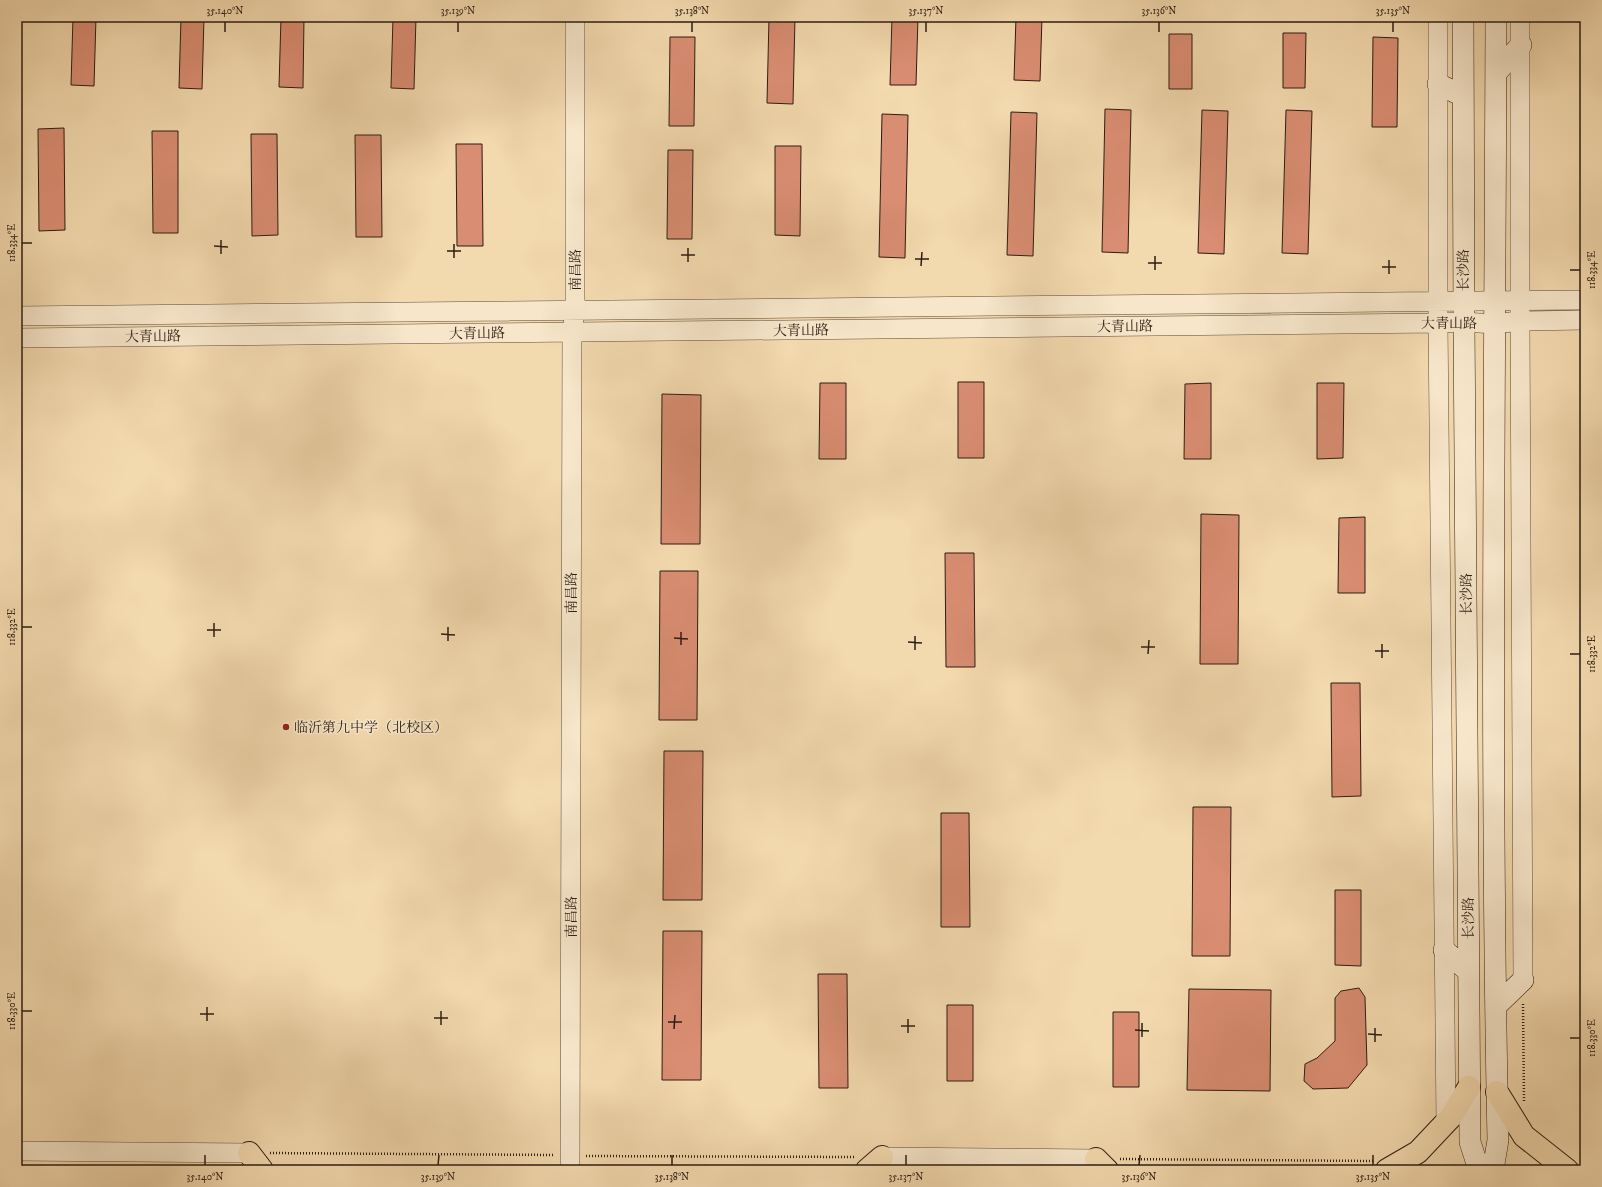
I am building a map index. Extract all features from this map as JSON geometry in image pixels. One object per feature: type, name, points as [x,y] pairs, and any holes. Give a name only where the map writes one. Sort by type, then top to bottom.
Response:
[{"type":"main road","name":"长沙路","points":[[1463,17],[1463,301],[1469,1087],[1470,1142],[1479,1170]]},
{"type":"main road","name":"长沙路","points":[[1493,1170],[1498,1140],[1494,766],[1494,301],[1496,17]]},
{"type":"main road","points":[[1496,73],[1521,45]]},
{"type":"main road","points":[[1438,84],[1464,96]]},
{"type":"main road","points":[[1444,950],[1468,972]]},
{"type":"main road","points":[[1496,1006],[1523,980]]},
{"type":"main road","points":[[1395,1165],[1418,1152],[1446,1122],[1469,1087]]},
{"type":"main road","points":[[1497,1092],[1524,1136],[1567,1170]]},
{"type":"main road","points":[[249,1153],[262,1170]]},
{"type":"street","name":"南昌路","points":[[570,1170],[572,332],[575,312],[576,17]]},
{"type":"street","points":[[1438,17],[1438,323],[1446,1122]]},
{"type":"street","points":[[1520,17],[1523,980]]},
{"type":"street","name":"大青山路","points":[[17,316],[575,312],[1585,300]]},
{"type":"street","name":"大青山路","points":[[17,338],[1464,322],[1494,324],[1520,321],[1585,320]]},
{"type":"street","points":[[17,1151],[249,1153]]},
{"type":"street","points":[[874,1164],[1101,1164]]},
{"type":"path","points":[[1523,980],[1524,1105]]},
{"type":"path","points":[[1101,1164],[1395,1165]]},
{"type":"building","points":[[73,17],[96,17],[94,86],[71,85]]},
{"type":"building","points":[[181,17],[204,17],[202,89],[179,88]]},
{"type":"building","points":[[281,17],[304,17],[303,88],[279,87]]},
{"type":"building","points":[[393,17],[416,17],[414,89],[391,88]]},
{"type":"building","points":[[769,17],[795,17],[793,104],[767,103]]},
{"type":"building","points":[[892,17],[918,17],[916,85],[890,85]]},
{"type":"building","points":[[1016,17],[1042,17],[1040,81],[1014,80]]},
{"type":"building","points":[[1283,33],[1306,33],[1305,88],[1283,88]]},
{"type":"building","points":[[1169,34],[1192,34],[1192,89],[1169,89]]},
{"type":"building","points":[[670,37],[695,37],[694,126],[669,126]]},
{"type":"building","points":[[1373,37],[1398,38],[1397,127],[1372,127]]},
{"type":"building","points":[[1105,109],[1131,110],[1128,253],[1102,252]]},
{"type":"building","points":[[1202,110],[1228,111],[1224,254],[1198,253]]},
{"type":"building","points":[[1286,110],[1312,111],[1308,254],[1282,253]]},
{"type":"building","points":[[1011,112],[1037,113],[1033,256],[1007,255]]},
{"type":"building","points":[[882,114],[908,115],[905,258],[879,257]]},
{"type":"building","points":[[64,128],[65,230],[39,231],[38,129]]},
{"type":"building","points":[[152,131],[178,131],[178,233],[153,233]]},
{"type":"building","points":[[251,134],[277,134],[278,235],[252,236]]},
{"type":"building","points":[[355,135],[381,135],[382,237],[356,237]]},
{"type":"building","points":[[456,144],[482,144],[483,246],[457,246]]},
{"type":"building","points":[[775,146],[801,146],[800,236],[775,235]]},
{"type":"building","points":[[668,150],[693,150],[692,239],[667,239]]},
{"type":"building","points":[[958,382],[984,382],[984,458],[958,458]]},
{"type":"building","points":[[820,383],[846,383],[846,459],[819,459]]},
{"type":"building","points":[[1211,383],[1211,459],[1184,459],[1185,384]]},
{"type":"building","points":[[1317,383],[1344,383],[1343,458],[1317,459]]},
{"type":"building","points":[[662,394],[701,395],[700,544],[661,544]]},
{"type":"building","points":[[1201,514],[1239,515],[1238,664],[1200,664]]},
{"type":"building","points":[[1365,517],[1365,593],[1338,593],[1339,518]]},
{"type":"building","points":[[945,553],[974,553],[975,667],[946,667]]},
{"type":"building","points":[[660,571],[698,571],[697,720],[659,720]]},
{"type":"building","points":[[1331,683],[1360,683],[1361,796],[1332,797]]},
{"type":"building","points":[[664,751],[703,751],[702,900],[663,900]]},
{"type":"building","points":[[1193,807],[1231,807],[1230,956],[1192,956]]},
{"type":"building","points":[[941,813],[969,813],[970,927],[941,927]]},
{"type":"building","points":[[1335,890],[1361,890],[1361,966],[1335,965]]},
{"type":"building","points":[[663,931],[702,931],[701,1080],[662,1080]]},
{"type":"building","points":[[818,974],[847,974],[848,1088],[819,1088]]},
{"type":"building","points":[[1359,988],[1365,997],[1367,1065],[1348,1088],[1313,1089],[1304,1081],[1305,1064],[1317,1058],[1335,1041],[1335,998],[1341,991]]},
{"type":"building","points":[[1189,989],[1271,990],[1270,1091],[1187,1090]]},
{"type":"building","points":[[947,1005],[973,1005],[973,1081],[947,1081]]},
{"type":"building","points":[[1113,1012],[1139,1012],[1139,1087],[1113,1087]]},
{"type":"place","name":"临沂第九中学（北校区）","points":[[286,727]]}]
